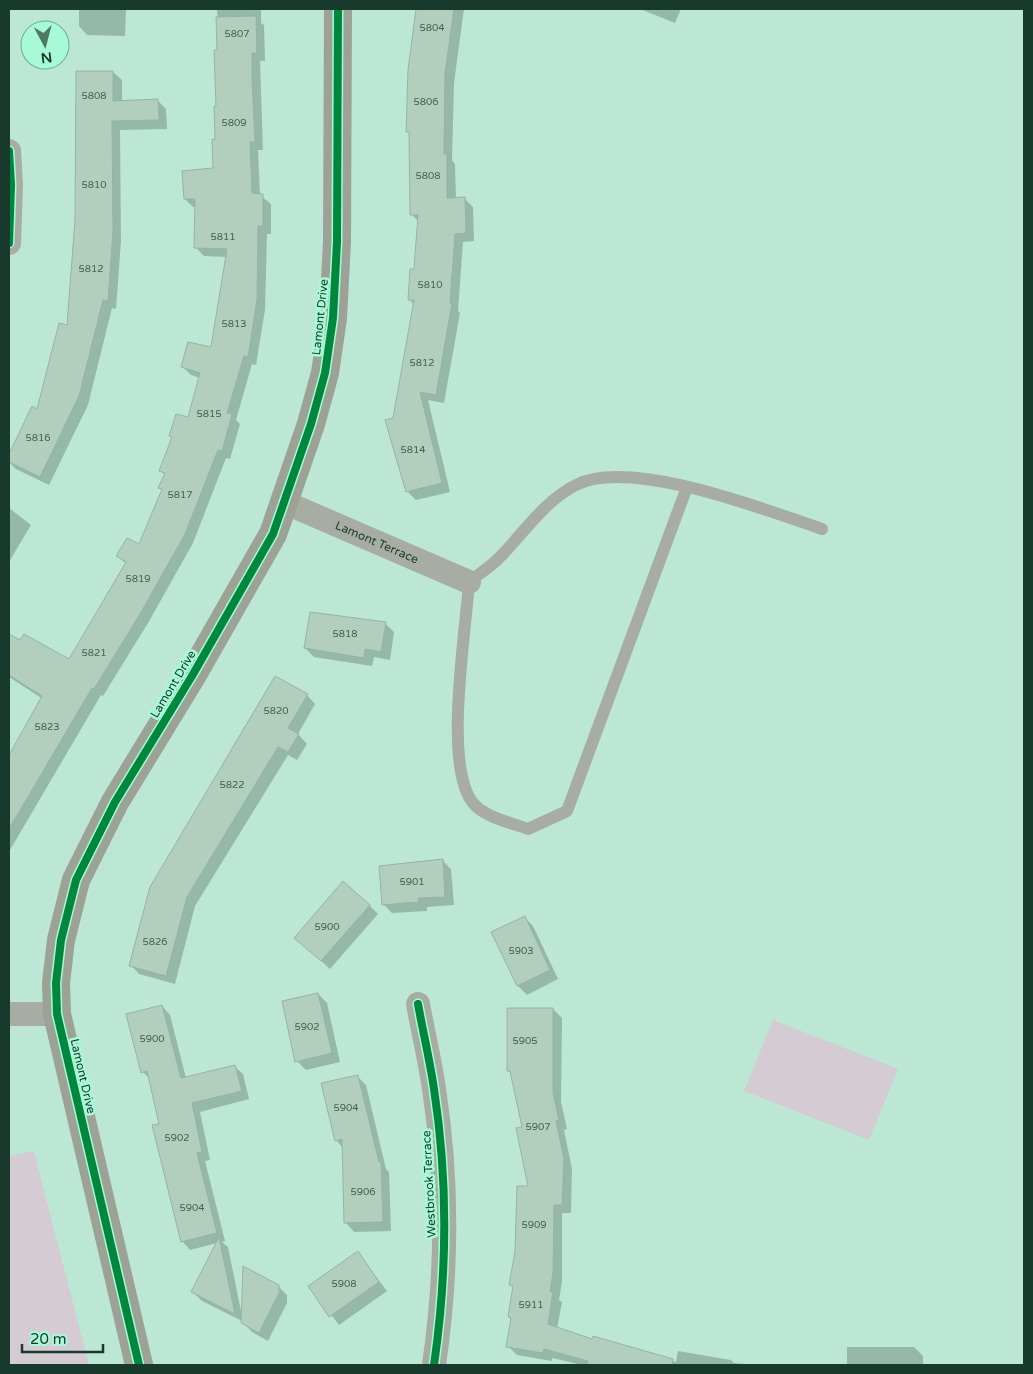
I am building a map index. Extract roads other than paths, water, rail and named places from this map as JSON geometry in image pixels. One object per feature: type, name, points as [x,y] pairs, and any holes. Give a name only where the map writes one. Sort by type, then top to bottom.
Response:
[{"type":"street","name":"Lamont Drive","points":[[139,1365],[57,1014],[56,983],[61,940],[76,880],[115,802],[262,555],[286,502],[325,373],[333,318],[337,242],[338,9]]},
{"type":"street","points":[[9,151],[11,185],[9,243]]},
{"type":"street","name":"Lamont Terrace","points":[[286,502],[469,582]]},
{"type":"street","name":"Westbrook Terrace","points":[[418,1004],[434,1090],[442,1182],[442,1307],[434,1365]]},
{"type":"street","points":[[9,1014],[57,1014]]},
{"type":"lane","points":[[687,487],[567,811],[528,829],[486,812],[473,804],[463,782],[458,740],[458,717],[469,582],[498,559],[548,506],[575,485],[592,478],[624,476],[687,487],[822,529]]}]
